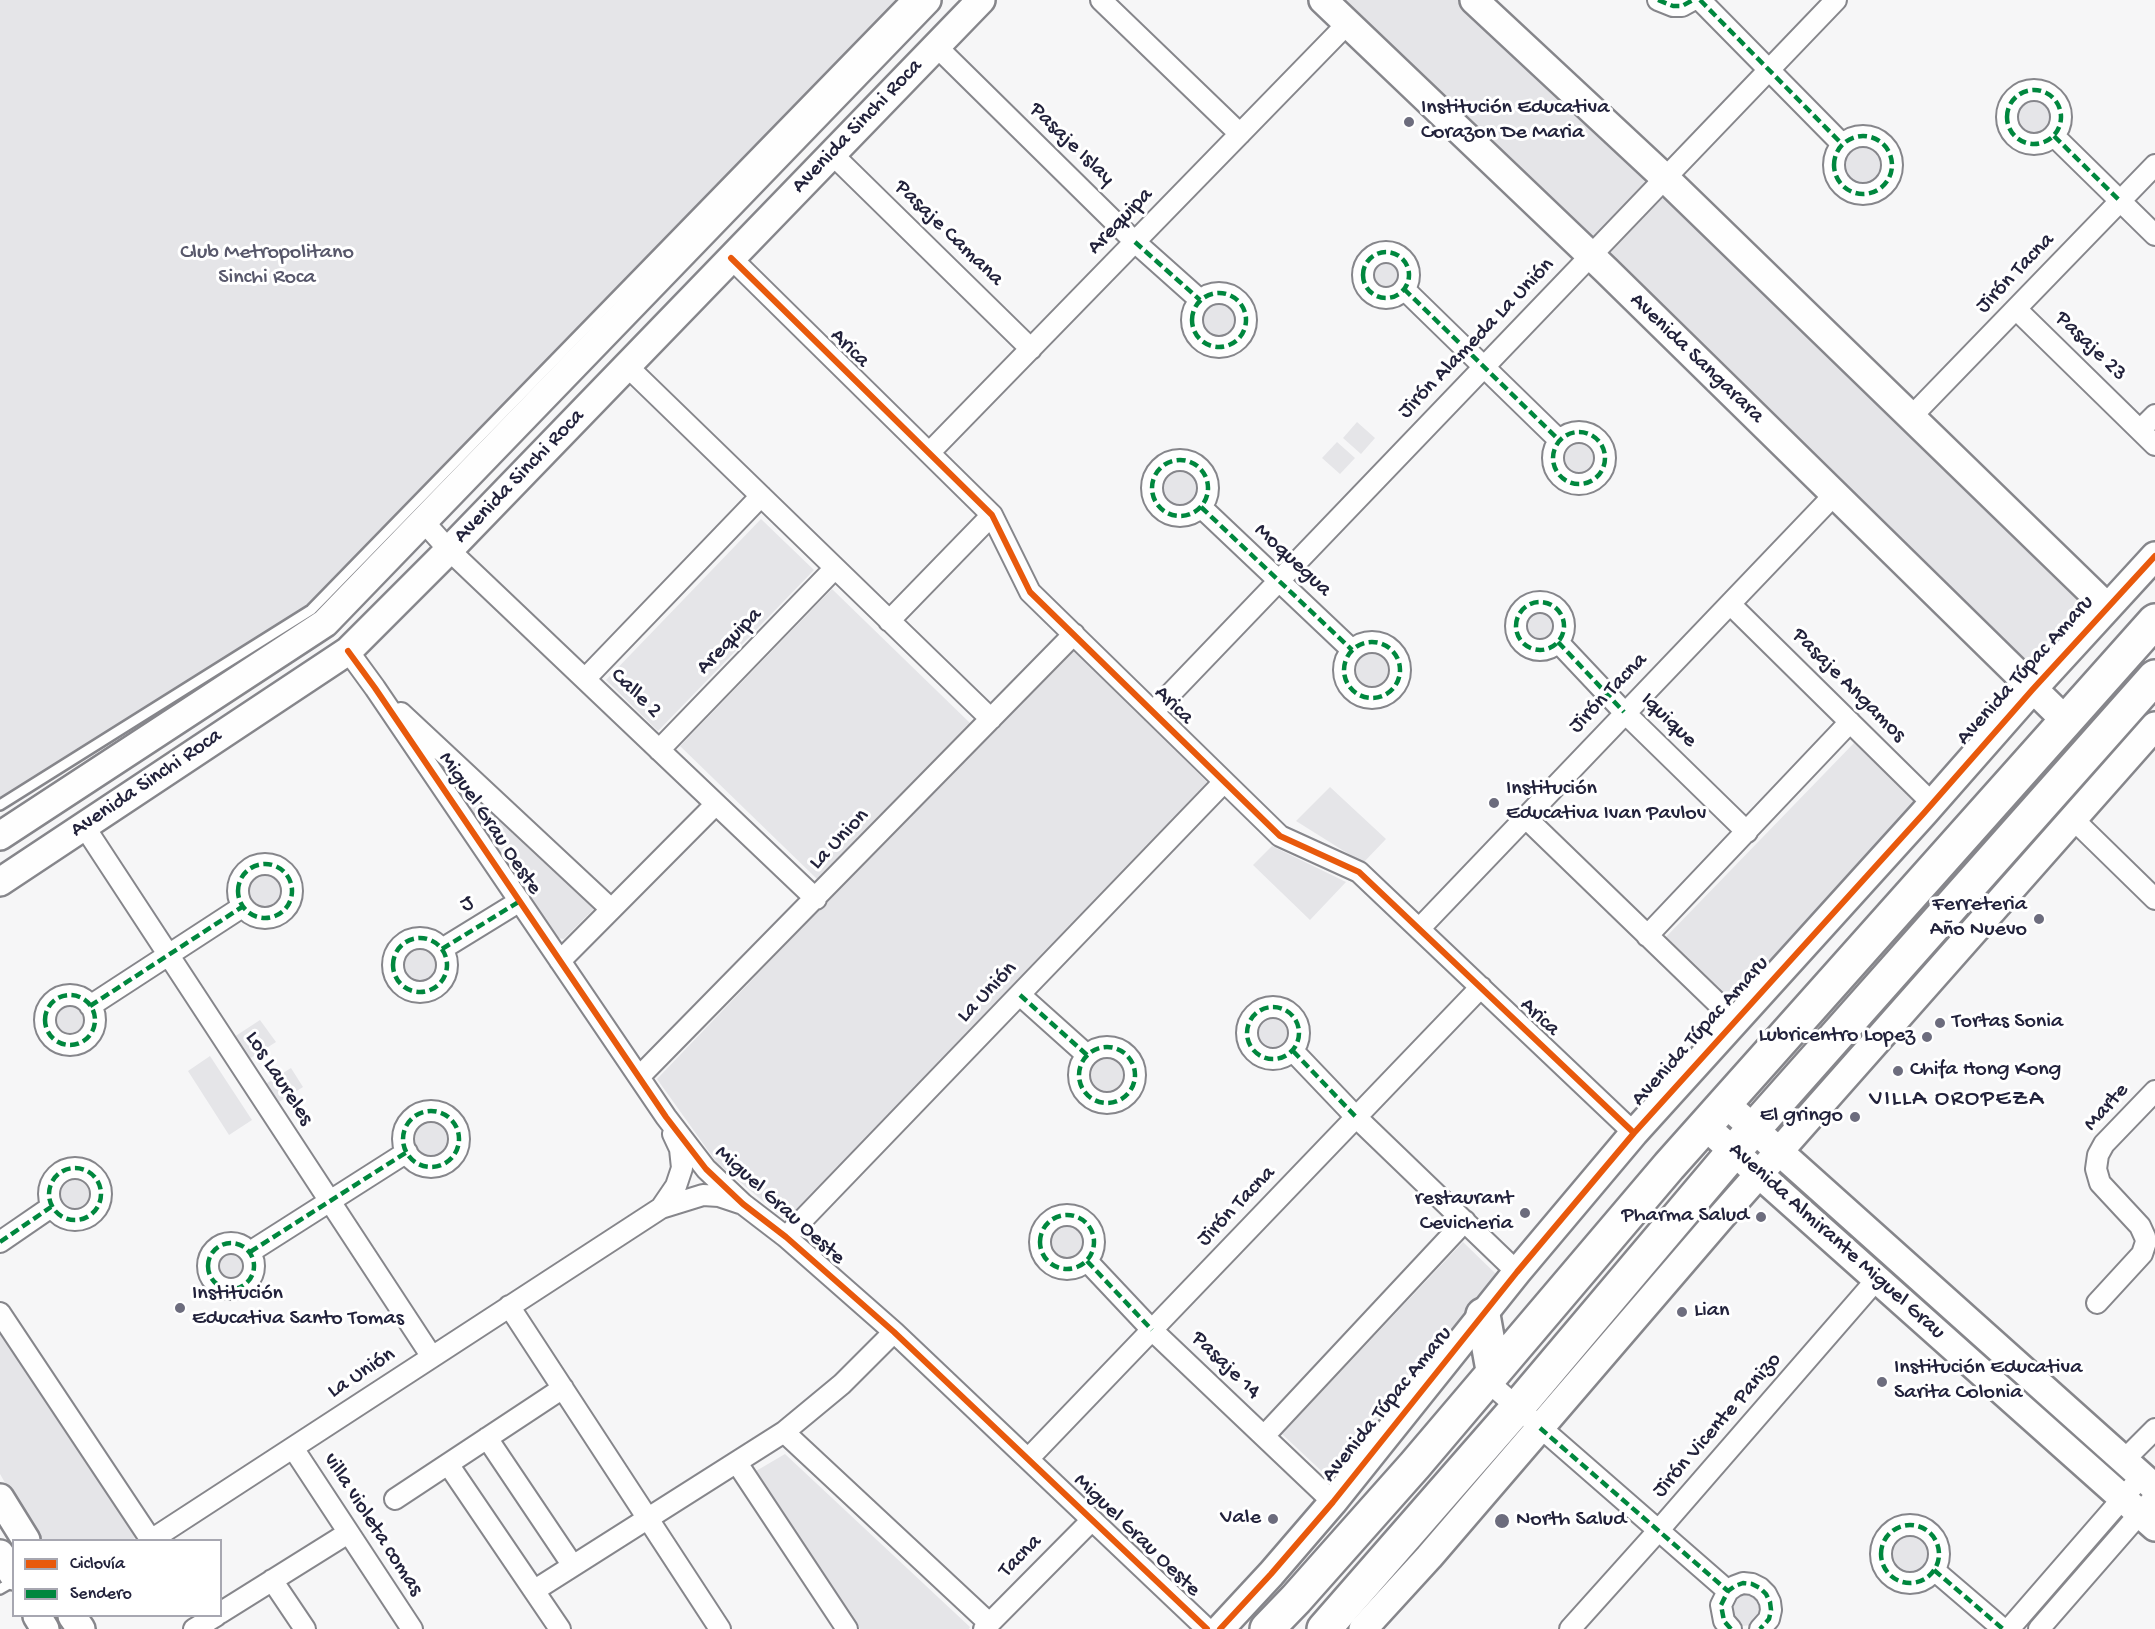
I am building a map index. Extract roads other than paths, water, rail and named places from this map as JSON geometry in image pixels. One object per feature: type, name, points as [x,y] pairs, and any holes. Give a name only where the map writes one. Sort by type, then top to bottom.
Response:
[{"type":"highway","points":[[1266,1629],[1296,1599],[1414,1465],[1715,1114],[2155,621]]},
{"type":"highway","points":[[1324,1629],[1528,1418],[1745,1140],[2155,677]]},
{"type":"highway","points":[[1483,1315],[1490,1375]]},
{"type":"street","name":"Avenida Sinchi Roca","points":[[0,836],[325,623],[844,74],[927,0]]},
{"type":"street","name":"Avenida Sinchi Roca","points":[[0,882],[348,651],[449,550],[981,0]]},
{"type":"street","points":[[1101,0],[1240,134]]},
{"type":"street","name":"Avenida Sangarara","points":[[1323,0],[1591,255],[2066,721]]},
{"type":"street","points":[[1474,0],[1665,178],[2108,607]]},
{"type":"street","points":[[1658,0],[1673,6],[1682,6],[1693,0]]},
{"type":"street","points":[[1700,0],[1842,144]]},
{"type":"street","name":"Jirón Alameda La Unión","points":[[1153,712],[1836,0]]},
{"type":"street","name":"Arequipa","points":[[929,453],[1347,24]]},
{"type":"street","name":"Pasaje Islay","points":[[936,46],[1135,242],[1200,300]]},
{"type":"street","points":[[2054,136],[2155,236]]},
{"type":"street","name":"Pasaje Camana","points":[[832,154],[1031,349]]},
{"type":"street","name":"Jirón Tacna","points":[[1911,417],[2155,165]]},
{"type":"street","name":"Arica","points":[[731,258],[992,515],[1030,592],[1224,782],[1280,836],[1359,872],[1634,1133]]},
{"type":"street","points":[[1404,290],[1559,440]]},
{"type":"street","name":"Pasaje 23","points":[[2016,309],[2155,445]]},
{"type":"street","points":[[627,366],[991,718]]},
{"type":"street","points":[[2140,430],[2155,414]]},
{"type":"street","name":"Jirón Tacna","points":[[1419,928],[1835,494]]},
{"type":"street","points":[[585,679],[761,496]]},
{"type":"street","name":"Moquegua","points":[[1201,507],[1352,650]]},
{"type":"street","points":[[890,621],[992,515]]},
{"type":"street","name":"Calle 2","points":[[423,521],[449,550],[816,899]]},
{"type":"street","name":"Avenida Túpac Amaru","points":[[1220,1629],[1333,1502],[1517,1272],[1634,1133],[2155,556]]},
{"type":"street","name":"Arequipa","points":[[659,750],[835,568]]},
{"type":"street","name":"Pasaje Angamos","points":[[1730,604],[1932,803]]},
{"type":"street","name":"La Union","points":[[639,1077],[1074,634]]},
{"type":"street","name":"Iquique","points":[[1558,642],[1624,712],[1747,832]]},
{"type":"street","name":"Miguel Grau Oeste","points":[[348,651],[666,1118],[706,1169],[742,1204],[786,1237],[894,1332],[1207,1629]]},
{"type":"street","points":[[375,688],[611,909]]},
{"type":"street","points":[[1647,936],[1850,722]]},
{"type":"street","points":[[1364,1629],[1429,1557],[1528,1418],[1780,1151],[2155,726]]},
{"type":"street","name":"La Unión","points":[[786,1237],[1224,782]]},
{"type":"street","points":[[560,961],[716,804]]},
{"type":"street","points":[[1525,818],[1736,1022]]},
{"type":"street","points":[[2072,818],[2155,899]]},
{"type":"street","name":"Los Laureles","points":[[84,826],[432,1357]]},
{"type":"street","name":"J","points":[[442,949],[520,901]]},
{"type":"street","points":[[90,1006],[242,907]]},
{"type":"street","name":"Jirón Tacna","points":[[1028,1459],[1480,987]]},
{"type":"street","points":[[1020,994],[1087,1055]]},
{"type":"street","points":[[1293,1051],[1356,1117],[1517,1272]]},
{"type":"street","name":"Marte","points":[[2097,1303],[2142,1254],[2146,1242],[2140,1226],[2100,1183],[2096,1169],[2098,1155],[2104,1144],[2155,1091]]},
{"type":"street","name":"Avenida Almirante Miguel Grau","points":[[1715,1114],[1745,1140],[1780,1151],[2142,1494]]},
{"type":"street","name":"La Unión","points":[[661,1208],[676,1186],[682,1168],[680,1149],[666,1118]]},
{"type":"street","name":"Avenida Almirante Miguel Grau","points":[[1745,1140],[1759,1173],[1877,1279],[2142,1494]]},
{"type":"street","points":[[250,1252],[407,1152]]},
{"type":"street","name":"La Unión","points":[[153,1539],[661,1208],[703,1195],[719,1196],[742,1204]]},
{"type":"street","points":[[0,1242],[51,1207]]},
{"type":"street","points":[[1264,1436],[1465,1221]]},
{"type":"street","name":"Pasaje 14","points":[[1087,1261],[1152,1330],[1333,1502]]},
{"type":"street","name":"Jirón Vicente Panizo","points":[[1570,1629],[1877,1279]]},
{"type":"street","points":[[509,1306],[720,1629]]},
{"type":"street","points":[[0,1313],[150,1539]]},
{"type":"street","points":[[535,1590],[784,1432],[842,1384],[894,1332]]},
{"type":"street","points":[[1490,1375],[1528,1418],[1728,1591]]},
{"type":"street","points":[[394,1499],[563,1388]]},
{"type":"street","points":[[2039,1629],[2142,1494],[2155,1429]]},
{"type":"street","points":[[784,1432],[986,1626]]},
{"type":"street","points":[[487,1438],[573,1566]]},
{"type":"street","name":"villa violeta comas","points":[[293,1448],[412,1629]]},
{"type":"street","points":[[737,1463],[847,1629]]},
{"type":"street","points":[[448,1464],[560,1629]]},
{"type":"street","points":[[2009,1629],[2142,1494]]},
{"type":"street","points":[[0,1498],[25,1539]]},
{"type":"street","name":"Tacna","points":[[986,1626],[1092,1520]]},
{"type":"street","points":[[222,1612],[348,1533]]},
{"type":"street","points":[[0,1554],[12,1573]]},
{"type":"street","points":[[1934,1570],[2003,1629]]},
{"type":"street","points":[[272,1580],[305,1629]]},
{"type":"street","points":[[1731,1629],[1724,1621],[1720,1605],[1728,1591],[1735,1586],[1752,1584],[1766,1594],[1771,1610],[1769,1619],[1760,1629]]},
{"type":"street","points":[[197,1628],[214,1617]]},
{"type":"lane","points":[[0,805],[310,610],[844,74],[905,0]]},
{"type":"place","name":"Institución Educativa Corazon De Maria","points":[[1409,122]]},
{"type":"place","name":"Institución Educativa Ivan Pavlov","points":[[1494,803]]},
{"type":"place","name":"Ferreteria Año Nuevo","points":[[2039,919]]},
{"type":"place","name":"Tortas Sonia","points":[[1940,1023]]},
{"type":"place","name":"Lubricentro Lopez","points":[[1927,1037]]},
{"type":"place","name":"Chifa Hong Kong","points":[[1898,1071]]},
{"type":"place","name":"El gringo","points":[[1855,1117]]},
{"type":"place","name":"restaurant Cevicheria","points":[[1525,1213]]},
{"type":"place","name":"Pharma Salud","points":[[1761,1217]]},
{"type":"place","name":"Institución Educativa Santo Tomas","points":[[180,1308]]},
{"type":"place","name":"Lian","points":[[1682,1312]]},
{"type":"place","name":"Institución Educativa Sarita Colonia","points":[[1882,1382]]},
{"type":"place","name":"Vale","points":[[1273,1519]]},
{"type":"place","name":"North Salud","points":[[1502,1521]]},
{"type":"district","name":"VILLA OROPEZA","points":[[1957,1100]]},
{"type":"park label","name":"Club Metropolitano Sinchi Roca","points":[[267,266]]}]
